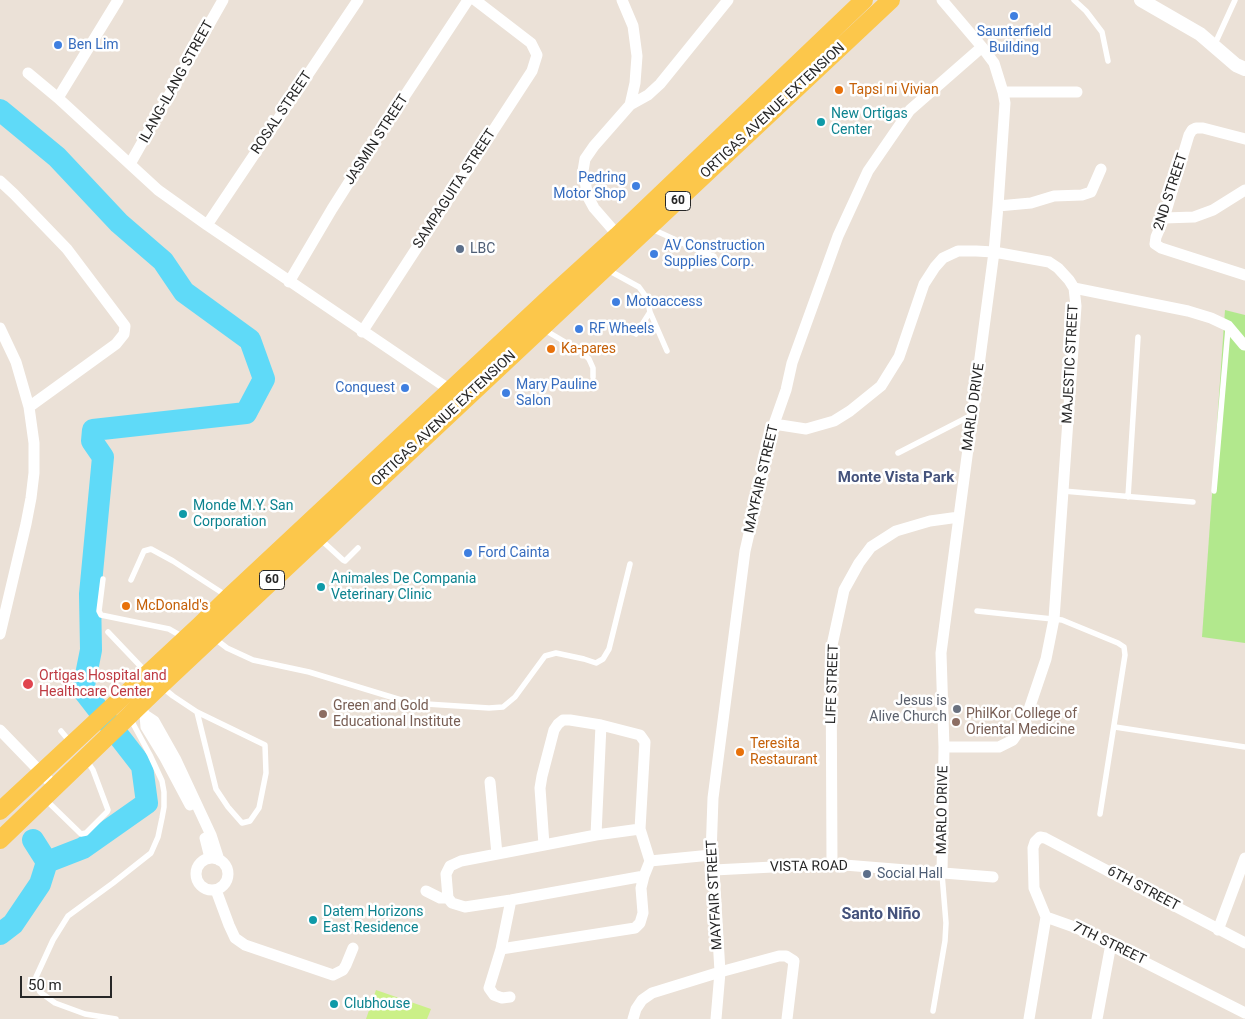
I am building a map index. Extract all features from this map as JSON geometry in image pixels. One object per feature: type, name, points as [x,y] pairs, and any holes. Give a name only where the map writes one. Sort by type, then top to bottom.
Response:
[{"type":"main road","name":"ORTIGAS AVENUE EXTENSION","points":[[0,811],[41,772],[66,737],[154,680],[206,631],[318,538],[552,294],[622,241],[803,57],[864,0]]},
{"type":"main road","name":"ORTIGAS AVENUE EXTENSION","points":[[0,840],[128,719],[185,639],[206,631],[229,597],[457,395],[542,328],[605,268],[622,241],[649,228],[890,0]]},
{"type":"main road","points":[[803,57],[816,70]]},
{"type":"street","points":[[58,98],[118,0]]},
{"type":"street","name":"ILANG-ILANG STREET","points":[[130,164],[223,0]]},
{"type":"street","name":"ROSAL STREET","points":[[207,225],[358,0]]},
{"type":"street","name":"JASMIN STREET","points":[[289,282],[332,209],[468,0]]},
{"type":"street","name":"SAMPAGUITA STREET","points":[[362,332],[532,71],[537,56],[531,43],[475,0]]},
{"type":"street","points":[[622,0],[633,26],[637,56],[635,83],[630,105]]},
{"type":"street","points":[[622,241],[594,208],[588,197],[583,171],[585,159],[630,105],[648,95],[660,84],[728,0]]},
{"type":"street","name":"MARLO DRIVE","points":[[942,0],[994,63],[1005,103],[994,252],[941,653],[944,747],[942,874]]},
{"type":"street","points":[[1141,0],[1200,34],[1236,65],[1245,69]]},
{"type":"street","name":"MAYFAIR STREET","points":[[716,1019],[720,972],[714,870],[711,855],[713,798],[745,551],[774,424],[786,390],[792,363],[838,236],[868,171],[910,110],[982,47]]},
{"type":"street","points":[[28,73],[158,190],[289,282],[457,395]]},
{"type":"street","points":[[1003,92],[1077,92]]},
{"type":"street","name":"2ND STREET","points":[[1245,139],[1203,128],[1196,128],[1189,135],[1155,244],[1160,248],[1245,275]]},
{"type":"street","points":[[998,206],[1031,203],[1054,196],[1082,195],[1091,192],[1100,169]]},
{"type":"street","points":[[0,181],[66,249],[125,326],[124,334],[116,344],[29,408]]},
{"type":"street","points":[[1164,218],[1194,217],[1213,210],[1245,190]]},
{"type":"street","name":"MAJESTIC STREET","points":[[774,424],[806,429],[834,421],[850,411],[881,386],[899,357],[924,284],[943,258],[958,251],[994,252],[1049,262],[1058,268],[1074,288],[1076,306],[1054,619],[1046,659],[1024,724],[1012,740],[999,747],[944,747]]},
{"type":"street","points":[[1074,288],[1188,311],[1212,318],[1228,326],[1245,345]]},
{"type":"street","points":[[0,328],[16,362],[29,408],[34,443],[34,473],[31,498],[0,634]]},
{"type":"street","name":"LIFE STREET","points":[[832,864],[831,650],[844,590],[870,547],[896,531],[930,521],[959,518]]},
{"type":"street","points":[[128,719],[154,721],[176,760],[211,835],[215,859]]},
{"type":"street","points":[[501,949],[635,928],[640,923],[643,913],[641,888],[650,861],[640,829],[645,742],[640,735],[601,725],[570,720],[563,720],[558,724],[554,730],[540,788],[544,845]]},
{"type":"street","points":[[596,835],[601,725]]},
{"type":"street","points":[[0,730],[41,772],[45,796]]},
{"type":"street","points":[[490,782],[496,854]]},
{"type":"street","points":[[640,829],[596,835],[461,861],[450,866],[446,874],[448,898],[452,903],[465,906],[511,900],[644,876]]},
{"type":"street","name":"6TH STREET","points":[[1046,917],[1034,888],[1033,848],[1035,842],[1040,837],[1051,840],[1245,944]]},
{"type":"street","points":[[650,861],[711,855]]},
{"type":"street","points":[[1218,930],[1245,858]]},
{"type":"street","points":[[215,859],[224,862],[226,866],[228,876],[224,885],[216,890],[206,889],[198,882],[196,876],[198,866],[205,860],[215,859]]},
{"type":"street","name":"VISTA ROAD","points":[[714,870],[832,864],[994,877]]},
{"type":"street","points":[[216,890],[235,938],[245,945],[333,975],[343,970],[353,948]]},
{"type":"street","points":[[426,891],[440,898],[448,898]]},
{"type":"street","points":[[510,997],[502,998],[494,995],[489,988],[501,949],[511,900]]},
{"type":"street","points":[[1030,1019],[1046,917]]},
{"type":"street","name":"7TH STREET","points":[[1046,917],[1078,928],[1245,1013]]},
{"type":"street","points":[[1101,1017],[1111,944]]},
{"type":"street","points":[[633,1019],[636,1009],[642,1000],[652,994],[720,972],[778,956],[786,956],[794,961],[788,1019]]},
{"type":"lane","points":[[1074,0],[1086,11],[1102,32],[1108,61]]},
{"type":"lane","points":[[1214,46],[1235,0]]},
{"type":"lane","points":[[649,228],[714,256]]},
{"type":"lane","points":[[605,268],[639,287],[647,298],[650,312],[667,351]]},
{"type":"lane","points":[[636,334],[650,312]]},
{"type":"lane","points":[[1214,491],[1228,326]]},
{"type":"lane","points":[[542,328],[582,352],[593,368],[593,377]]},
{"type":"lane","points":[[1128,496],[1138,337]]},
{"type":"lane","points":[[898,453],[973,414]]},
{"type":"lane","points":[[1063,492],[1193,502]]},
{"type":"lane","points":[[318,538],[343,560],[346,560],[358,548]]},
{"type":"lane","points":[[131,580],[144,552],[151,549],[229,597]]},
{"type":"lane","points":[[206,631],[227,648],[253,660],[309,672],[411,703],[489,708],[503,707],[515,697],[545,656],[556,653],[596,663],[603,659],[609,649],[630,564]]},
{"type":"lane","points":[[103,579],[99,611],[101,615],[169,629],[185,639]]},
{"type":"lane","points":[[977,611],[1054,619],[1124,647],[1125,655],[1115,727],[1100,814]]},
{"type":"lane","points":[[108,632],[154,680],[173,696],[197,712],[266,745],[266,773],[259,808],[250,821],[242,823],[228,808],[216,788],[197,712]]},
{"type":"lane","points":[[116,1019],[85,1014],[55,1003],[40,992],[36,984],[36,977],[53,940],[68,916],[151,853],[158,837],[164,808],[162,781],[150,755],[128,719]]},
{"type":"lane","points":[[1115,727],[1245,747]]},
{"type":"lane","points":[[45,796],[81,834],[86,833],[107,812],[108,807],[93,770],[66,737]]},
{"type":"lane","name":"MARLO DRIVE","points":[[933,1010],[945,941],[946,923],[942,874]]},
{"type":"green space","points":[[1225,310],[1245,315],[1245,643],[1202,637]]},
{"type":"green space","points":[[376,990],[431,1009],[427,1019],[366,1019]]},
{"type":"waterway","points":[[0,110],[57,157],[119,223],[163,261],[184,292],[250,340],[264,379],[246,413],[93,430],[92,441],[103,457],[90,594],[91,650],[83,690],[142,766],[147,803],[83,848],[47,862]]},
{"type":"waterway","points":[[0,934],[13,924],[40,884],[47,862],[33,840]]},
{"type":"place","name":"Saunterfield Building","points":[[1014,16]]},
{"type":"place","name":"Ben Lim","points":[[58,45]]},
{"type":"place","name":"Tapsi ni Vivian","points":[[839,90]]},
{"type":"place","name":"New Ortigas Center","points":[[821,122]]},
{"type":"place","name":"Pedring Motor Shop","points":[[636,186]]},
{"type":"place","name":"LBC","points":[[460,249]]},
{"type":"place","name":"AV Construction Supplies Corp.","points":[[654,254]]},
{"type":"place","name":"Motoaccess","points":[[616,302]]},
{"type":"place","name":"RF Wheels","points":[[579,329]]},
{"type":"place","name":"Ka-pares","points":[[551,349]]},
{"type":"place","name":"Conquest","points":[[405,388]]},
{"type":"place","name":"Mary Pauline Salon","points":[[506,393]]},
{"type":"place","name":"Monde M.Y. San Corporation","points":[[183,514]]},
{"type":"place","name":"Ford Cainta","points":[[468,553]]},
{"type":"place","name":"Animales De Compania Veterinary Clinic","points":[[321,587]]},
{"type":"place","name":"McDonald's","points":[[126,606]]},
{"type":"place","name":"Ortigas Hospital and Healthcare Center","points":[[28,684]]},
{"type":"place","name":"Jesus is Alive Church","points":[[957,709]]},
{"type":"place","name":"Green and Gold Educational Institute","points":[[323,714]]},
{"type":"place","name":"PhilKor College of Oriental Medicine","points":[[956,722]]},
{"type":"place","name":"Teresita Restaurant","points":[[740,752]]},
{"type":"place","name":"Social Hall","points":[[867,874]]},
{"type":"place","name":"Datem Horizons East Residence","points":[[313,920]]},
{"type":"place","name":"Clubhouse","points":[[334,1004]]},
{"type":"district","name":"Monte Vista Park","points":[[896,478]]},
{"type":"district","name":"Santo Niño","points":[[881,915]]}]
